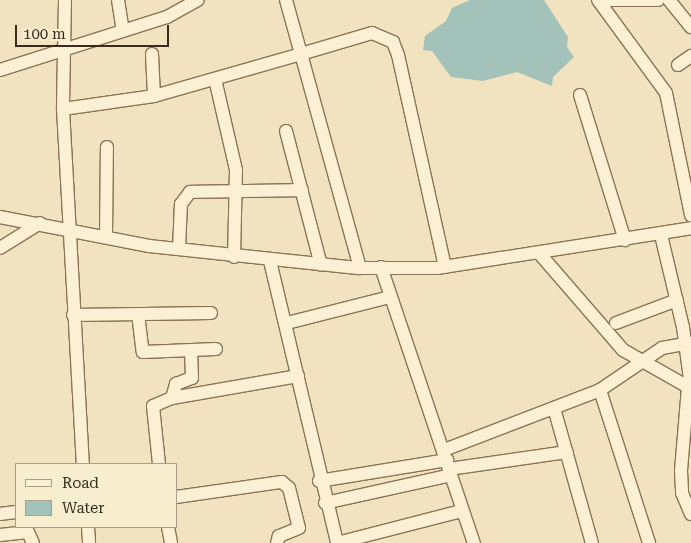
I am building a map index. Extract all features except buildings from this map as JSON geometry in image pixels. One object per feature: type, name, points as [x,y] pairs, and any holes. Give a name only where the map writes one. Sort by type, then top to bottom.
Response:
[{"type":"street","points":[[65,0],[63,109],[72,315],[83,463]]},
{"type":"street","points":[[118,0],[123,31]]},
{"type":"street","points":[[0,70],[64,52],[177,13],[198,0]]},
{"type":"street","points":[[286,0],[360,268]]},
{"type":"street","points":[[602,1],[658,0]]},
{"type":"street","points":[[669,0],[691,27]]},
{"type":"street","points":[[602,1],[666,93],[691,214]]},
{"type":"street","points":[[63,109],[154,96],[372,33],[393,42],[446,267]]},
{"type":"street","points":[[152,54],[154,96]]},
{"type":"street","points":[[678,65],[691,56]]},
{"type":"street","points":[[215,79],[237,188],[234,257]]},
{"type":"street","points":[[580,95],[625,240]]},
{"type":"street","points":[[286,131],[321,265]]},
{"type":"street","points":[[106,236],[107,147]]},
{"type":"street","points":[[179,249],[184,196],[200,190],[237,188],[302,190]]},
{"type":"street","points":[[0,217],[234,257],[360,268],[446,267],[661,235],[691,228]]},
{"type":"street","points":[[0,248],[40,223]]},
{"type":"street","points":[[661,235],[688,343],[689,387],[686,492],[691,514]]},
{"type":"street","points":[[539,253],[623,350],[642,365],[689,387]]},
{"type":"street","points":[[270,261],[287,323],[319,480],[337,543],[379,538],[462,511]]},
{"type":"street","points":[[381,267],[474,543]]},
{"type":"street","points":[[287,323],[390,297]]},
{"type":"street","points":[[616,323],[677,300]]},
{"type":"street","points":[[72,315],[211,313]]},
{"type":"street","points":[[138,314],[143,352],[216,349]]},
{"type":"street","points":[[325,503],[448,463],[554,408],[600,390],[642,365],[662,348],[688,343]]},
{"type":"street","points":[[172,398],[176,384],[192,378],[191,351]]},
{"type":"street","points":[[159,463],[153,406],[172,398],[298,376]]},
{"type":"street","points":[[600,390],[649,543]]},
{"type":"street","points":[[554,408],[568,452],[592,543]]},
{"type":"street","points":[[319,480],[448,463],[568,452]]},
{"type":"street","points":[[178,497],[282,482],[289,488],[299,528],[279,536],[277,543]]},
{"type":"street","points":[[0,514],[15,512]]},
{"type":"street","points":[[88,528],[89,543]]},
{"type":"street","points":[[168,528],[171,543]]},
{"type":"street","points":[[0,535],[28,532],[33,543]]},
{"type":"water","points":[[470,0],[544,0],[568,37],[567,47],[574,57],[553,77],[552,86],[517,72],[483,81],[451,77],[432,51],[423,50],[425,36],[446,21],[452,8]]}]
